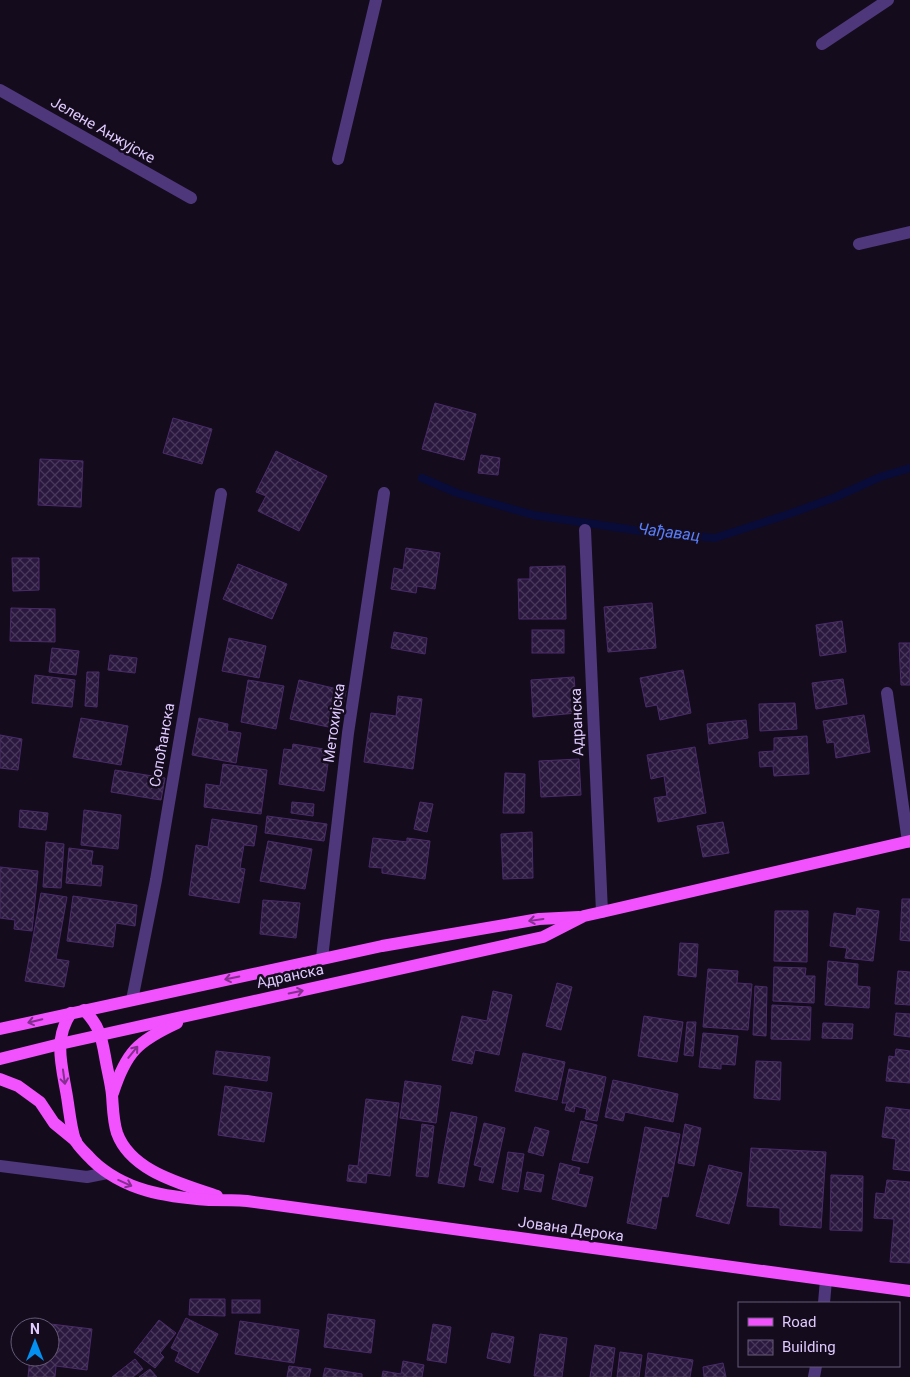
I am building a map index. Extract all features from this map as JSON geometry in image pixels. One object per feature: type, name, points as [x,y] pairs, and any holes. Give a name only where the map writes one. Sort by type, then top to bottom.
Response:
[{"type":"main road","name":"Адранска","points":[[0,1029],[382,946],[539,919],[584,916],[909,841]]},
{"type":"main road","name":"Адранска","points":[[0,1059],[197,1013],[543,937],[584,916]]},
{"type":"main road","points":[[84,1010],[101,1035]]},
{"type":"main road","points":[[71,1013],[65,1022],[60,1044],[64,1080],[76,1141]]},
{"type":"main road","points":[[112,1096],[120,1069],[133,1050],[158,1032],[197,1013]]},
{"type":"main road","name":"Јована Дерока","points":[[101,1035],[112,1096],[112,1112],[117,1133],[124,1147],[135,1158],[164,1176],[227,1199]]},
{"type":"main road","name":"Јована Дерока","points":[[0,1078],[18,1086],[40,1102],[54,1123],[76,1141],[107,1173],[138,1189],[160,1194],[210,1200],[227,1199],[910,1291]]},
{"type":"street","points":[[338,159],[376,0]]},
{"type":"street","points":[[822,44],[888,0]]},
{"type":"street","name":"Јелене Анжујске","points":[[0,90],[191,198]]},
{"type":"street","points":[[859,244],[910,232]]},
{"type":"street","name":"Метохијска","points":[[322,958],[348,733],[384,493]]},
{"type":"street","name":"Сопоћанска","points":[[132,1000],[156,880],[221,494]]},
{"type":"street","name":"Адранска","points":[[585,530],[602,912]]},
{"type":"street","points":[[886,693],[909,841]]},
{"type":"street","points":[[0,1166],[87,1177],[107,1173]]},
{"type":"street","points":[[824,1302],[826,1280]]},
{"type":"building","points":[[435,403],[476,414],[464,460],[422,449]]},
{"type":"building","points":[[173,418],[212,429],[202,464],[163,453]]},
{"type":"building","points":[[276,451],[327,476],[299,531],[258,511],[266,496],[256,492]]},
{"type":"building","points":[[481,455],[500,458],[498,475],[478,473]]},
{"type":"building","points":[[40,459],[83,461],[81,507],[38,505]]},
{"type":"building","points":[[406,548],[440,553],[435,589],[417,586],[416,593],[391,589],[394,568],[403,570]]},
{"type":"building","points":[[12,558],[39,558],[39,590],[13,591]]},
{"type":"building","points":[[238,564],[287,584],[272,619],[223,599]]},
{"type":"building","points":[[565,566],[566,619],[519,619],[518,579],[530,579],[530,567]]},
{"type":"building","points":[[652,603],[656,648],[608,652],[604,607]]},
{"type":"building","points":[[11,608],[55,609],[55,642],[10,641]]},
{"type":"building","points":[[842,621],[846,652],[820,656],[816,625]]},
{"type":"building","points":[[532,630],[564,630],[564,653],[532,653]]},
{"type":"building","points":[[394,632],[427,638],[425,654],[391,648]]},
{"type":"building","points":[[229,638],[266,646],[259,678],[222,671]]},
{"type":"building","points":[[899,643],[910,643],[910,685],[901,685]]},
{"type":"building","points":[[52,648],[79,651],[76,675],[49,672]]},
{"type":"building","points":[[110,655],[137,658],[135,673],[108,670]]},
{"type":"building","points":[[683,670],[691,713],[660,720],[657,705],[646,707],[640,678]]},
{"type":"building","points":[[87,672],[99,672],[97,707],[85,706]]},
{"type":"building","points":[[35,675],[75,680],[72,707],[32,703]]},
{"type":"building","points":[[574,677],[577,713],[533,717],[531,680]]},
{"type":"building","points":[[843,679],[847,704],[816,709],[812,683]]},
{"type":"building","points":[[248,680],[284,686],[276,729],[241,722]]},
{"type":"building","points":[[299,680],[346,691],[338,729],[290,719]]},
{"type":"building","points":[[398,696],[422,699],[413,769],[364,762],[371,713],[396,716]]},
{"type":"building","points":[[795,703],[797,729],[760,731],[759,704]]},
{"type":"building","points":[[864,715],[870,752],[836,758],[834,742],[827,743],[823,721]]},
{"type":"building","points":[[81,718],[128,726],[121,765],[73,757]]},
{"type":"building","points":[[199,718],[228,724],[227,731],[241,733],[236,763],[192,755]]},
{"type":"building","points":[[746,720],[748,738],[709,744],[707,724]]},
{"type":"building","points":[[0,735],[22,739],[18,770],[0,768]]},
{"type":"building","points":[[807,736],[809,774],[774,776],[773,766],[760,767],[759,752],[774,751],[774,738]]},
{"type":"building","points":[[293,744],[330,750],[324,791],[279,784],[284,749],[292,750]]},
{"type":"building","points":[[695,747],[706,813],[658,822],[654,798],[667,796],[664,776],[651,779],[647,755]]},
{"type":"building","points":[[579,759],[581,795],[541,797],[539,761]]},
{"type":"building","points":[[223,764],[267,770],[261,814],[204,807],[206,784],[220,786]]},
{"type":"building","points":[[115,770],[165,778],[161,800],[111,792]]},
{"type":"building","points":[[505,773],[525,774],[524,813],[503,813]]},
{"type":"building","points":[[292,802],[314,804],[313,816],[291,813]]},
{"type":"building","points":[[420,802],[433,804],[427,832],[414,829]]},
{"type":"building","points":[[20,810],[48,813],[46,830],[19,827]]},
{"type":"building","points":[[84,810],[121,815],[118,849],[81,845]]},
{"type":"building","points":[[267,816],[327,824],[324,841],[265,833]]},
{"type":"building","points":[[212,819],[257,826],[254,846],[244,845],[240,868],[245,869],[239,903],[189,895],[196,845],[208,847]]},
{"type":"building","points":[[723,822],[729,853],[703,857],[697,826]]},
{"type":"building","points":[[532,832],[533,878],[503,879],[501,834]]},
{"type":"building","points":[[373,838],[407,842],[407,838],[430,841],[425,879],[382,873],[382,868],[369,867]]},
{"type":"building","points":[[268,841],[312,849],[305,889],[260,881]]},
{"type":"building","points":[[46,842],[64,844],[61,888],[43,887]]},
{"type":"building","points":[[69,848],[93,851],[91,865],[103,866],[101,886],[66,883]]},
{"type":"building","points":[[0,867],[38,871],[32,931],[14,929],[15,920],[0,918]]},
{"type":"building","points":[[41,893],[67,897],[56,959],[69,961],[64,987],[25,981]]},
{"type":"building","points":[[73,896],[137,905],[135,926],[116,923],[113,947],[67,941]]},
{"type":"building","points":[[902,899],[910,899],[910,941],[900,940]]},
{"type":"building","points":[[263,900],[300,903],[296,938],[260,934]]},
{"type":"building","points":[[857,908],[879,911],[873,961],[845,958],[847,948],[830,946],[834,913],[856,916]]},
{"type":"building","points":[[775,911],[808,911],[807,962],[774,961]]},
{"type":"building","points":[[680,943],[698,944],[696,977],[678,975]]},
{"type":"building","points":[[828,961],[858,964],[857,986],[870,987],[869,1008],[825,1005]]},
{"type":"building","points":[[774,967],[806,968],[805,976],[815,976],[814,1003],[773,1001]]},
{"type":"building","points":[[708,969],[738,971],[737,983],[752,984],[748,1030],[703,1027]]},
{"type":"building","points":[[898,971],[910,972],[910,1005],[895,1004]]},
{"type":"building","points":[[557,983],[572,987],[561,1030],[546,1026]]},
{"type":"building","points":[[755,986],[767,987],[766,1036],[753,1035]]},
{"type":"building","points":[[493,991],[512,995],[499,1055],[475,1050],[472,1064],[452,1060],[462,1016],[487,1021]]},
{"type":"building","points":[[772,1005],[811,1007],[810,1040],[771,1039]]},
{"type":"building","points":[[896,1013],[910,1014],[910,1037],[894,1035]]},
{"type":"building","points":[[644,1016],[683,1022],[677,1062],[638,1056]]},
{"type":"building","points":[[687,1022],[696,1022],[693,1056],[684,1055]]},
{"type":"building","points":[[823,1023],[853,1024],[852,1039],[822,1038]]},
{"type":"building","points":[[703,1033],[738,1036],[735,1065],[721,1064],[721,1069],[699,1067]]},
{"type":"building","points":[[896,1049],[910,1051],[910,1083],[886,1081],[889,1056],[895,1057]]},
{"type":"building","points":[[216,1051],[270,1057],[267,1081],[213,1074]]},
{"type":"building","points":[[523,1053],[565,1062],[557,1100],[515,1091]]},
{"type":"building","points":[[756,1061],[781,1062],[780,1100],[754,1098]]},
{"type":"building","points":[[569,1069],[606,1077],[597,1121],[585,1119],[587,1109],[575,1106],[574,1112],[565,1110],[567,1103],[562,1103]]},
{"type":"building","points":[[613,1080],[678,1094],[673,1122],[625,1112],[623,1121],[605,1117]]},
{"type":"building","points":[[405,1081],[441,1086],[436,1123],[400,1118]]},
{"type":"building","points":[[225,1086],[272,1093],[264,1142],[218,1135]]},
{"type":"building","points":[[366,1099],[399,1103],[390,1176],[367,1173],[366,1183],[347,1181],[349,1165],[358,1166]]},
{"type":"building","points":[[886,1107],[910,1110],[910,1171],[893,1169],[896,1139],[882,1137]]},
{"type":"building","points":[[451,1112],[477,1117],[464,1187],[438,1183]]},
{"type":"building","points":[[581,1121],[597,1125],[588,1163],[572,1160]]},
{"type":"building","points":[[484,1123],[505,1128],[493,1183],[479,1180],[482,1167],[474,1165]]},
{"type":"building","points":[[422,1124],[434,1126],[428,1177],[416,1176]]},
{"type":"building","points":[[685,1124],[701,1128],[694,1166],[678,1163]]},
{"type":"building","points":[[535,1127],[549,1131],[543,1156],[528,1152]]},
{"type":"building","points":[[645,1127],[680,1134],[668,1197],[662,1196],[656,1229],[627,1223]]},
{"type":"building","points":[[751,1148],[826,1152],[821,1228],[780,1225],[780,1208],[747,1206]]},
{"type":"building","points":[[508,1152],[524,1154],[518,1192],[502,1189]]},
{"type":"building","points":[[560,1163],[580,1168],[578,1174],[593,1177],[586,1207],[552,1199]]},
{"type":"building","points":[[709,1165],[742,1173],[729,1224],[696,1216]]},
{"type":"building","points":[[527,1172],[544,1175],[541,1192],[524,1189]]},
{"type":"building","points":[[831,1175],[863,1176],[862,1231],[830,1230]]},
{"type":"building","points":[[887,1180],[910,1182],[910,1263],[890,1262],[894,1219],[874,1218],[876,1193],[885,1194]]},
{"type":"building","points":[[190,1299],[225,1299],[225,1316],[189,1315]]},
{"type":"building","points":[[232,1300],[260,1300],[260,1313],[232,1313]]},
{"type":"building","points":[[328,1314],[375,1320],[371,1353],[324,1347]]},
{"type":"building","points":[[186,1318],[218,1334],[198,1373],[175,1361],[179,1352],[171,1348]]},
{"type":"building","points":[[159,1320],[176,1333],[160,1353],[164,1357],[155,1368],[134,1352]]},
{"type":"building","points":[[240,1321],[299,1330],[294,1363],[235,1354]]},
{"type":"building","points":[[433,1324],[451,1327],[446,1363],[427,1360]]},
{"type":"building","points":[[60,1325],[92,1329],[87,1370],[60,1367]]},
{"type":"building","points":[[492,1333],[514,1337],[510,1363],[487,1358]]},
{"type":"building","points":[[540,1334],[567,1338],[562,1377],[534,1376]]},
{"type":"building","points":[[595,1345],[615,1348],[611,1377],[590,1377]]},
{"type":"building","points":[[620,1352],[642,1355],[639,1377],[617,1377]]},
{"type":"building","points":[[648,1353],[693,1360],[690,1377],[645,1377]]},
{"type":"building","points":[[135,1359],[143,1369],[133,1377],[112,1377]]},
{"type":"building","points":[[403,1361],[424,1365],[422,1377],[382,1377],[383,1371],[401,1374]]},
{"type":"building","points":[[723,1363],[726,1377],[704,1377],[703,1367]]},
{"type":"building","points":[[289,1366],[311,1369],[309,1377],[287,1377]]},
{"type":"building","points":[[29,1367],[56,1367],[55,1377],[28,1377]]},
{"type":"building","points":[[325,1368],[362,1374],[362,1377],[323,1377]]},
{"type":"building","points":[[150,1369],[157,1377],[139,1377]]},
{"type":"waterway","name":"Чађавац","points":[[422,478],[457,493],[533,515],[641,531],[715,538],[789,514],[836,497],[880,477],[910,468]]}]
